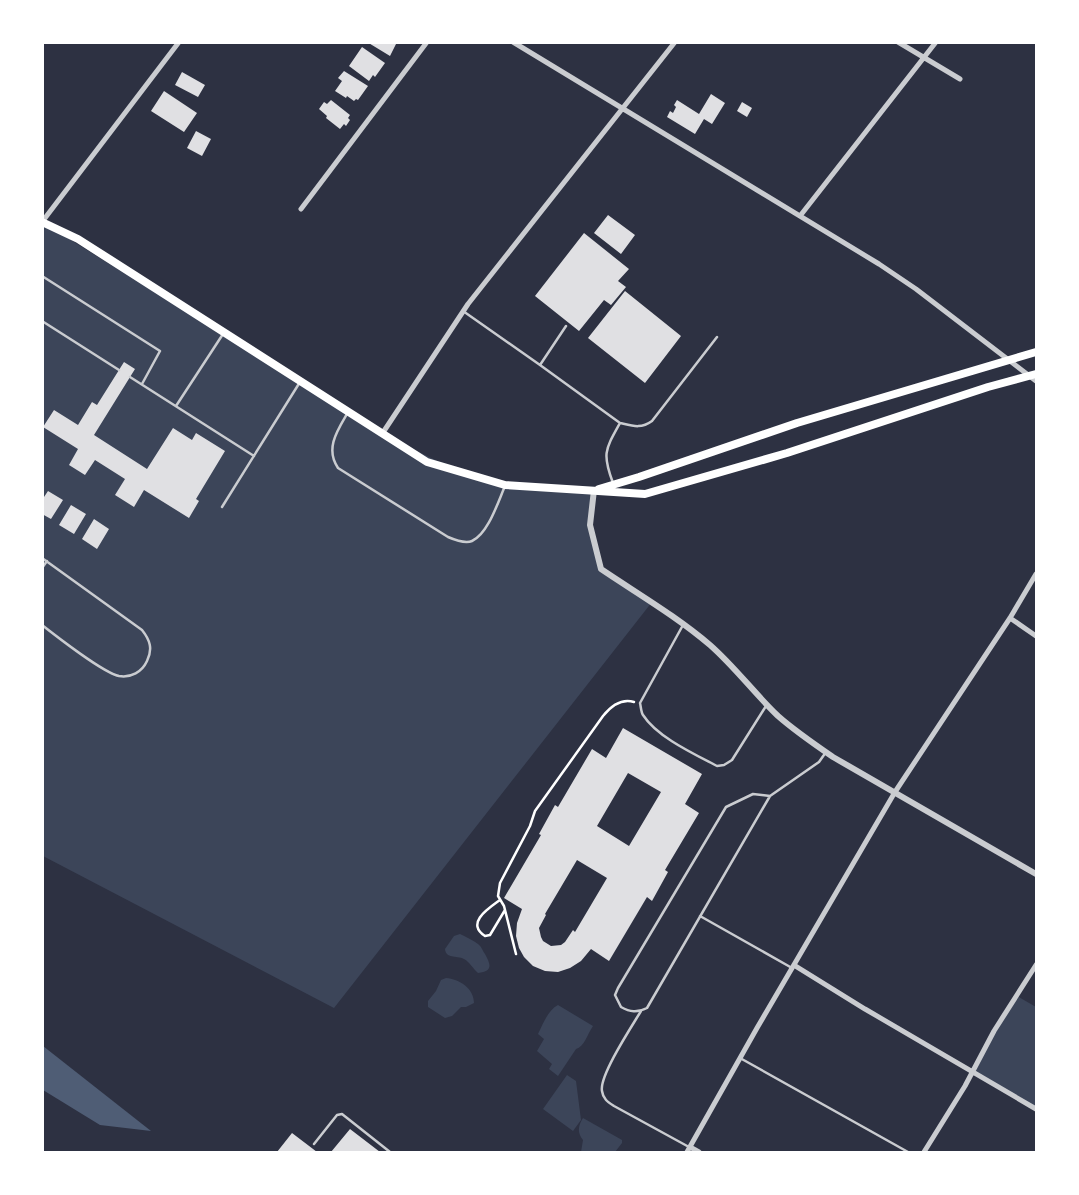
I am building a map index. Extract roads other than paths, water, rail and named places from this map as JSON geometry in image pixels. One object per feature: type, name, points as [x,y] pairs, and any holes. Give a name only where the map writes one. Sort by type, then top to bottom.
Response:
[{"type":"main road","points":[[43,222],[78,239],[427,462],[505,485],[645,494],[788,453],[988,388],[1034,377]]},
{"type":"main road","points":[[594,490],[614,485],[797,423],[1036,352]]},
{"type":"street","points":[[43,222],[179,42]]},
{"type":"street","points":[[301,209],[428,42]]},
{"type":"street","points":[[513,42],[879,264],[916,289],[1010,361],[1034,377]]},
{"type":"street","points":[[382,434],[463,311],[675,42]]},
{"type":"street","points":[[898,42],[960,79]]},
{"type":"street","points":[[800,216],[936,42]]},
{"type":"street","points":[[594,490],[590,525],[601,569],[684,624],[728,662],[767,705],[806,738],[826,752],[1036,874]]},
{"type":"street","points":[[699,1152],[688,1150],[895,792],[1010,618],[1036,574]]},
{"type":"street","points":[[1010,618],[1036,636]]},
{"type":"street","points":[[924,1152],[994,1031],[1036,965]]},
{"type":"street","points":[[794,966],[1036,1109]]},
{"type":"lane","points":[[42,276],[160,351],[142,384]]},
{"type":"lane","points":[[463,311],[620,423],[639,427],[652,421],[717,336]]},
{"type":"lane","points":[[42,321],[119,370]]},
{"type":"lane","points":[[540,365],[566,326]]},
{"type":"lane","points":[[176,406],[224,333]]},
{"type":"lane","points":[[130,377],[254,456]]},
{"type":"lane","points":[[222,507],[300,382]]},
{"type":"lane","points":[[348,412],[337,431],[333,443],[333,457],[338,468],[448,538],[471,542],[481,534],[505,485]]},
{"type":"lane","points":[[614,485],[607,466],[606,456],[608,446],[620,423]]},
{"type":"lane","points":[[42,558],[142,630],[149,638],[151,648],[149,658],[145,666],[138,672],[128,676],[113,674],[71,647],[42,624]]},
{"type":"lane","points":[[42,568],[47,561]]},
{"type":"lane","points":[[684,624],[640,704],[642,713],[653,726],[672,741],[717,766],[724,765],[732,760],[767,705]]},
{"type":"lane","points":[[770,796],[753,794],[726,807],[618,988],[615,995],[621,1007],[634,1012],[647,1008],[770,796],[819,762],[826,752]]},
{"type":"lane","points":[[700,916],[794,966]]},
{"type":"lane","points":[[641,1011],[604,1076],[602,1091],[606,1101],[688,1150]]},
{"type":"lane","points":[[740,1058],[908,1152]]},
{"type":"lane","points":[[314,1144],[337,1115],[342,1114],[390,1152]]}]
